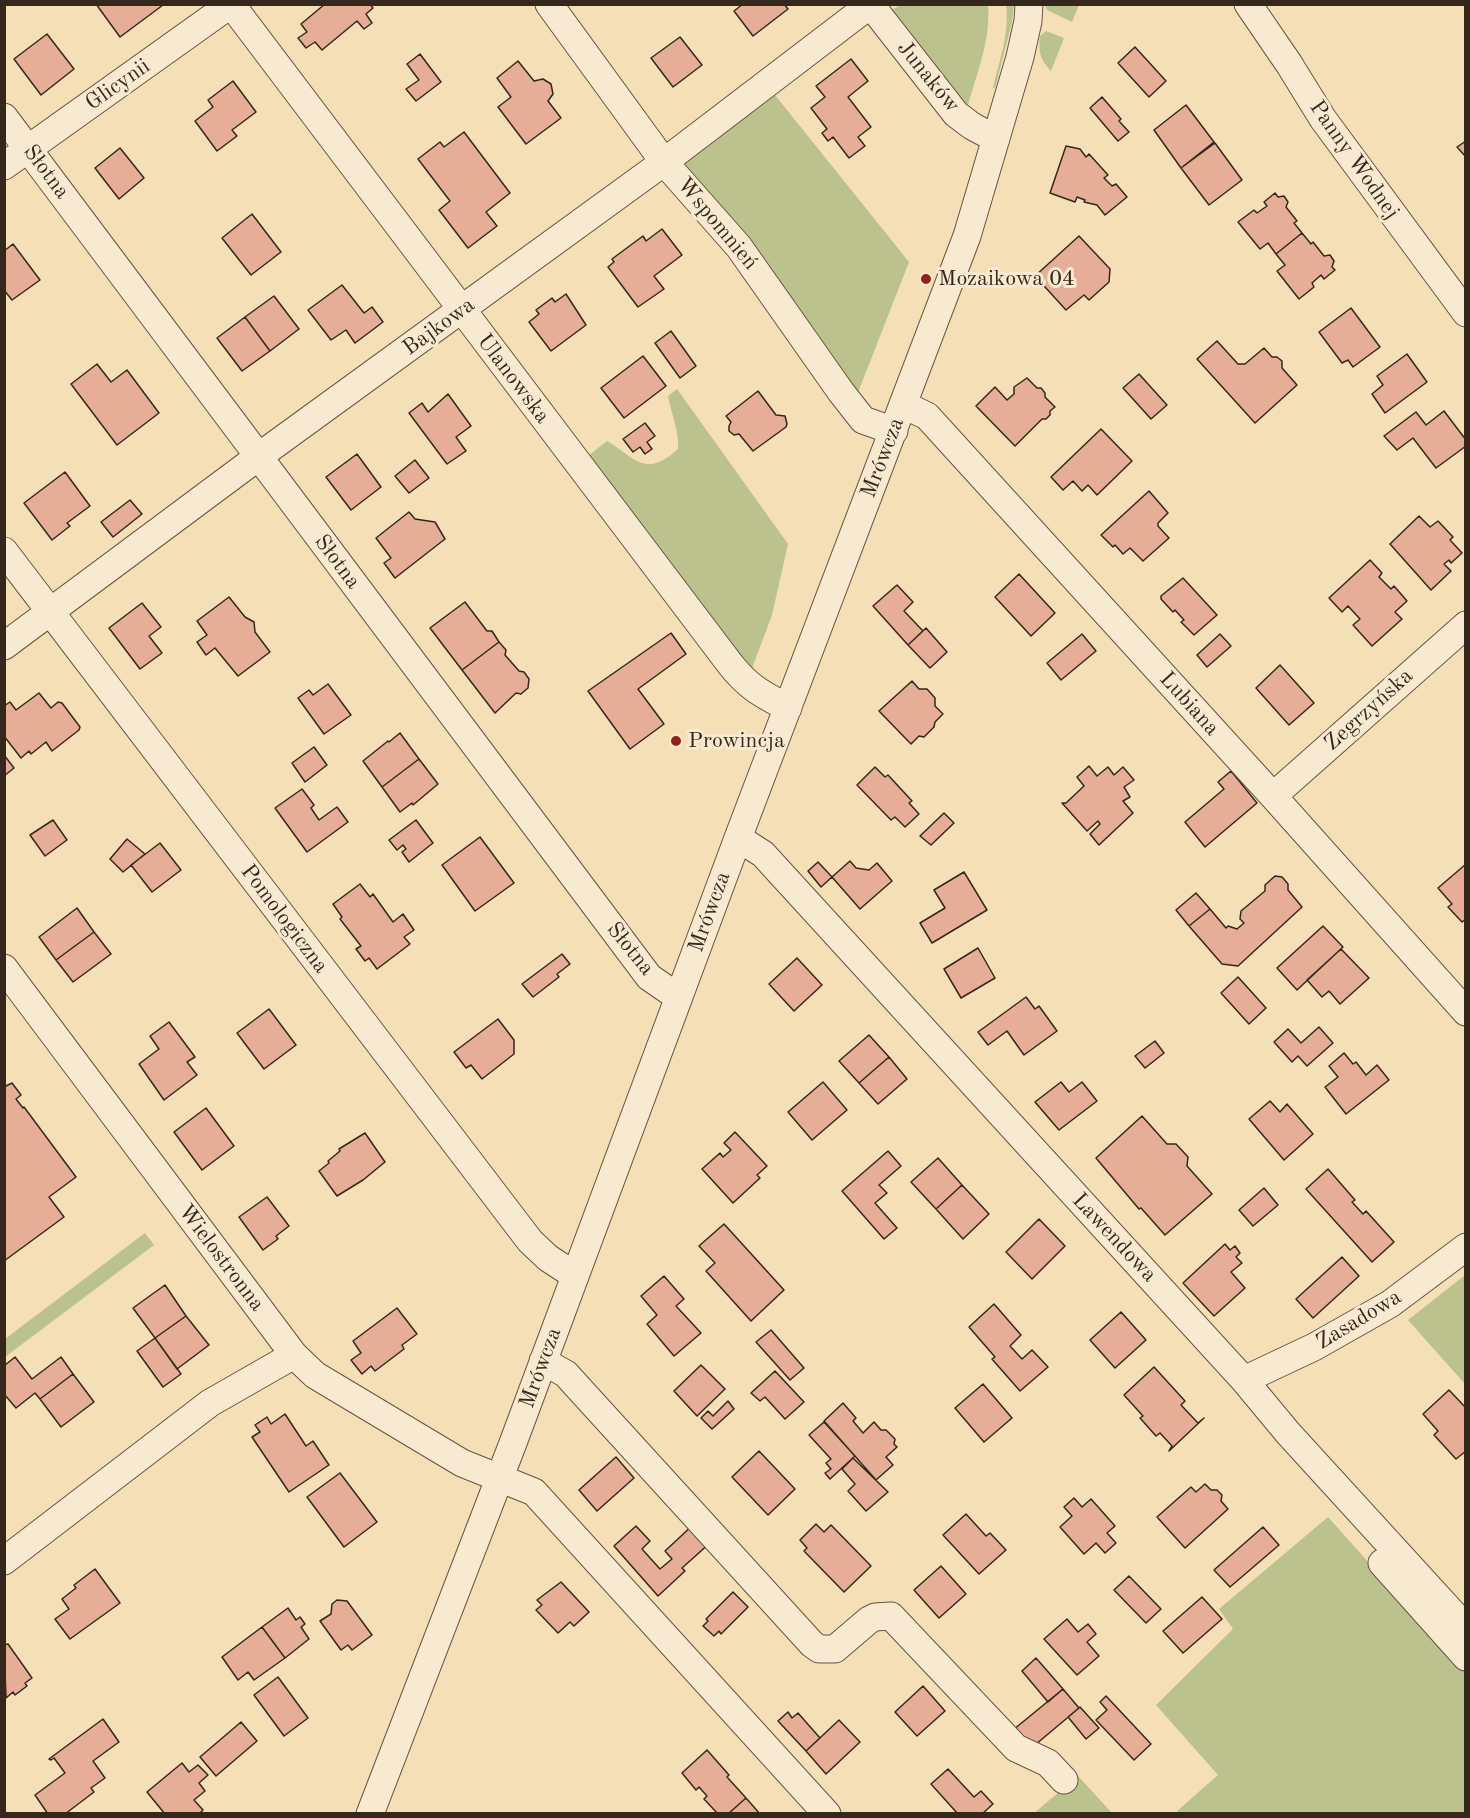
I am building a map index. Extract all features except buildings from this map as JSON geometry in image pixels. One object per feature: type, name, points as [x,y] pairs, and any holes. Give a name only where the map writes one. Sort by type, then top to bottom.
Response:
[{"type":"street","name":"Wspomnień","points":[[549,4],[664,162],[739,247],[863,420],[894,431]]},
{"type":"street","name":"Mrówcza","points":[[370,1814],[499,1479],[738,837],[967,236],[1020,57],[1028,21],[1029,4]]},
{"type":"street","name":"Panny Wodnej","points":[[1248,4],[1323,119],[1466,313]]},
{"type":"street","name":"Glicynii","points":[[4,166],[231,5]]},
{"type":"street","name":"Ulanowska","points":[[231,5],[744,681],[755,690],[788,708]]},
{"type":"street","name":"Bajkowa","points":[[4,646],[664,162],[871,5]]},
{"type":"street","name":"Junaków","points":[[871,5],[956,114],[996,139]]},
{"type":"street","name":"Słotna","points":[[4,117],[649,977],[678,997]]},
{"type":"street","name":"Lubiana","points":[[904,405],[927,416],[1466,1012]]},
{"type":"street","name":"Pomologiczna","points":[[4,551],[530,1241],[548,1258],[574,1275]]},
{"type":"street","name":"Zegrzyńska","points":[[1273,796],[1466,625]]},
{"type":"street","name":"Lawendowa","points":[[738,837],[763,854],[1244,1380],[1324,1474],[1328,1496],[1338,1514],[1466,1657]]},
{"type":"street","name":"Wielostronna","points":[[4,968],[294,1355],[315,1375],[462,1463],[525,1487],[540,1498],[827,1814]]},
{"type":"street","name":"Zasadowa","points":[[1244,1380],[1314,1347],[1390,1304],[1466,1247]]},
{"type":"street","points":[[4,1560],[210,1403],[294,1355]]},
{"type":"street","points":[[543,1361],[566,1374],[575,1383],[812,1644],[819,1649],[836,1649],[869,1620],[875,1617],[891,1616],[1016,1748],[1048,1763],[1064,1780]]},
{"type":"street","points":[[1324,1474],[1466,1628]]},
{"type":"green space","points":[[1045,4],[1079,5],[1072,22],[1047,10]]},
{"type":"green space","points":[[901,5],[988,5],[985,43],[968,105],[888,12]]},
{"type":"green space","points":[[1006,5],[1014,5],[1012,22],[995,88],[993,88],[1005,36]]},
{"type":"green space","points":[[1046,31],[1064,38],[1051,71],[1042,59],[1039,46],[1040,36]]},
{"type":"green space","points":[[775,95],[909,262],[857,395],[687,169],[685,162]]},
{"type":"green space","points":[[677,389],[788,544],[772,615],[751,671],[588,456],[607,441],[641,463],[657,463],[667,458],[678,449],[677,430],[668,396]]},
{"type":"green space","points":[[145,1233],[154,1245],[5,1357],[5,1339]]},
{"type":"green space","points":[[1465,1275],[1465,1384],[1408,1320]]},
{"type":"green space","points":[[1328,1517],[1465,1670],[1465,1813],[1179,1813],[1177,1811],[1218,1775],[1156,1705],[1233,1629],[1219,1609]]},
{"type":"green space","points":[[1078,1776],[1112,1813],[1033,1814]]},
{"type":"place","name":"Mozaikowa 04","points":[[926,279]]},
{"type":"place","name":"Prowincja","points":[[676,741]]}]
